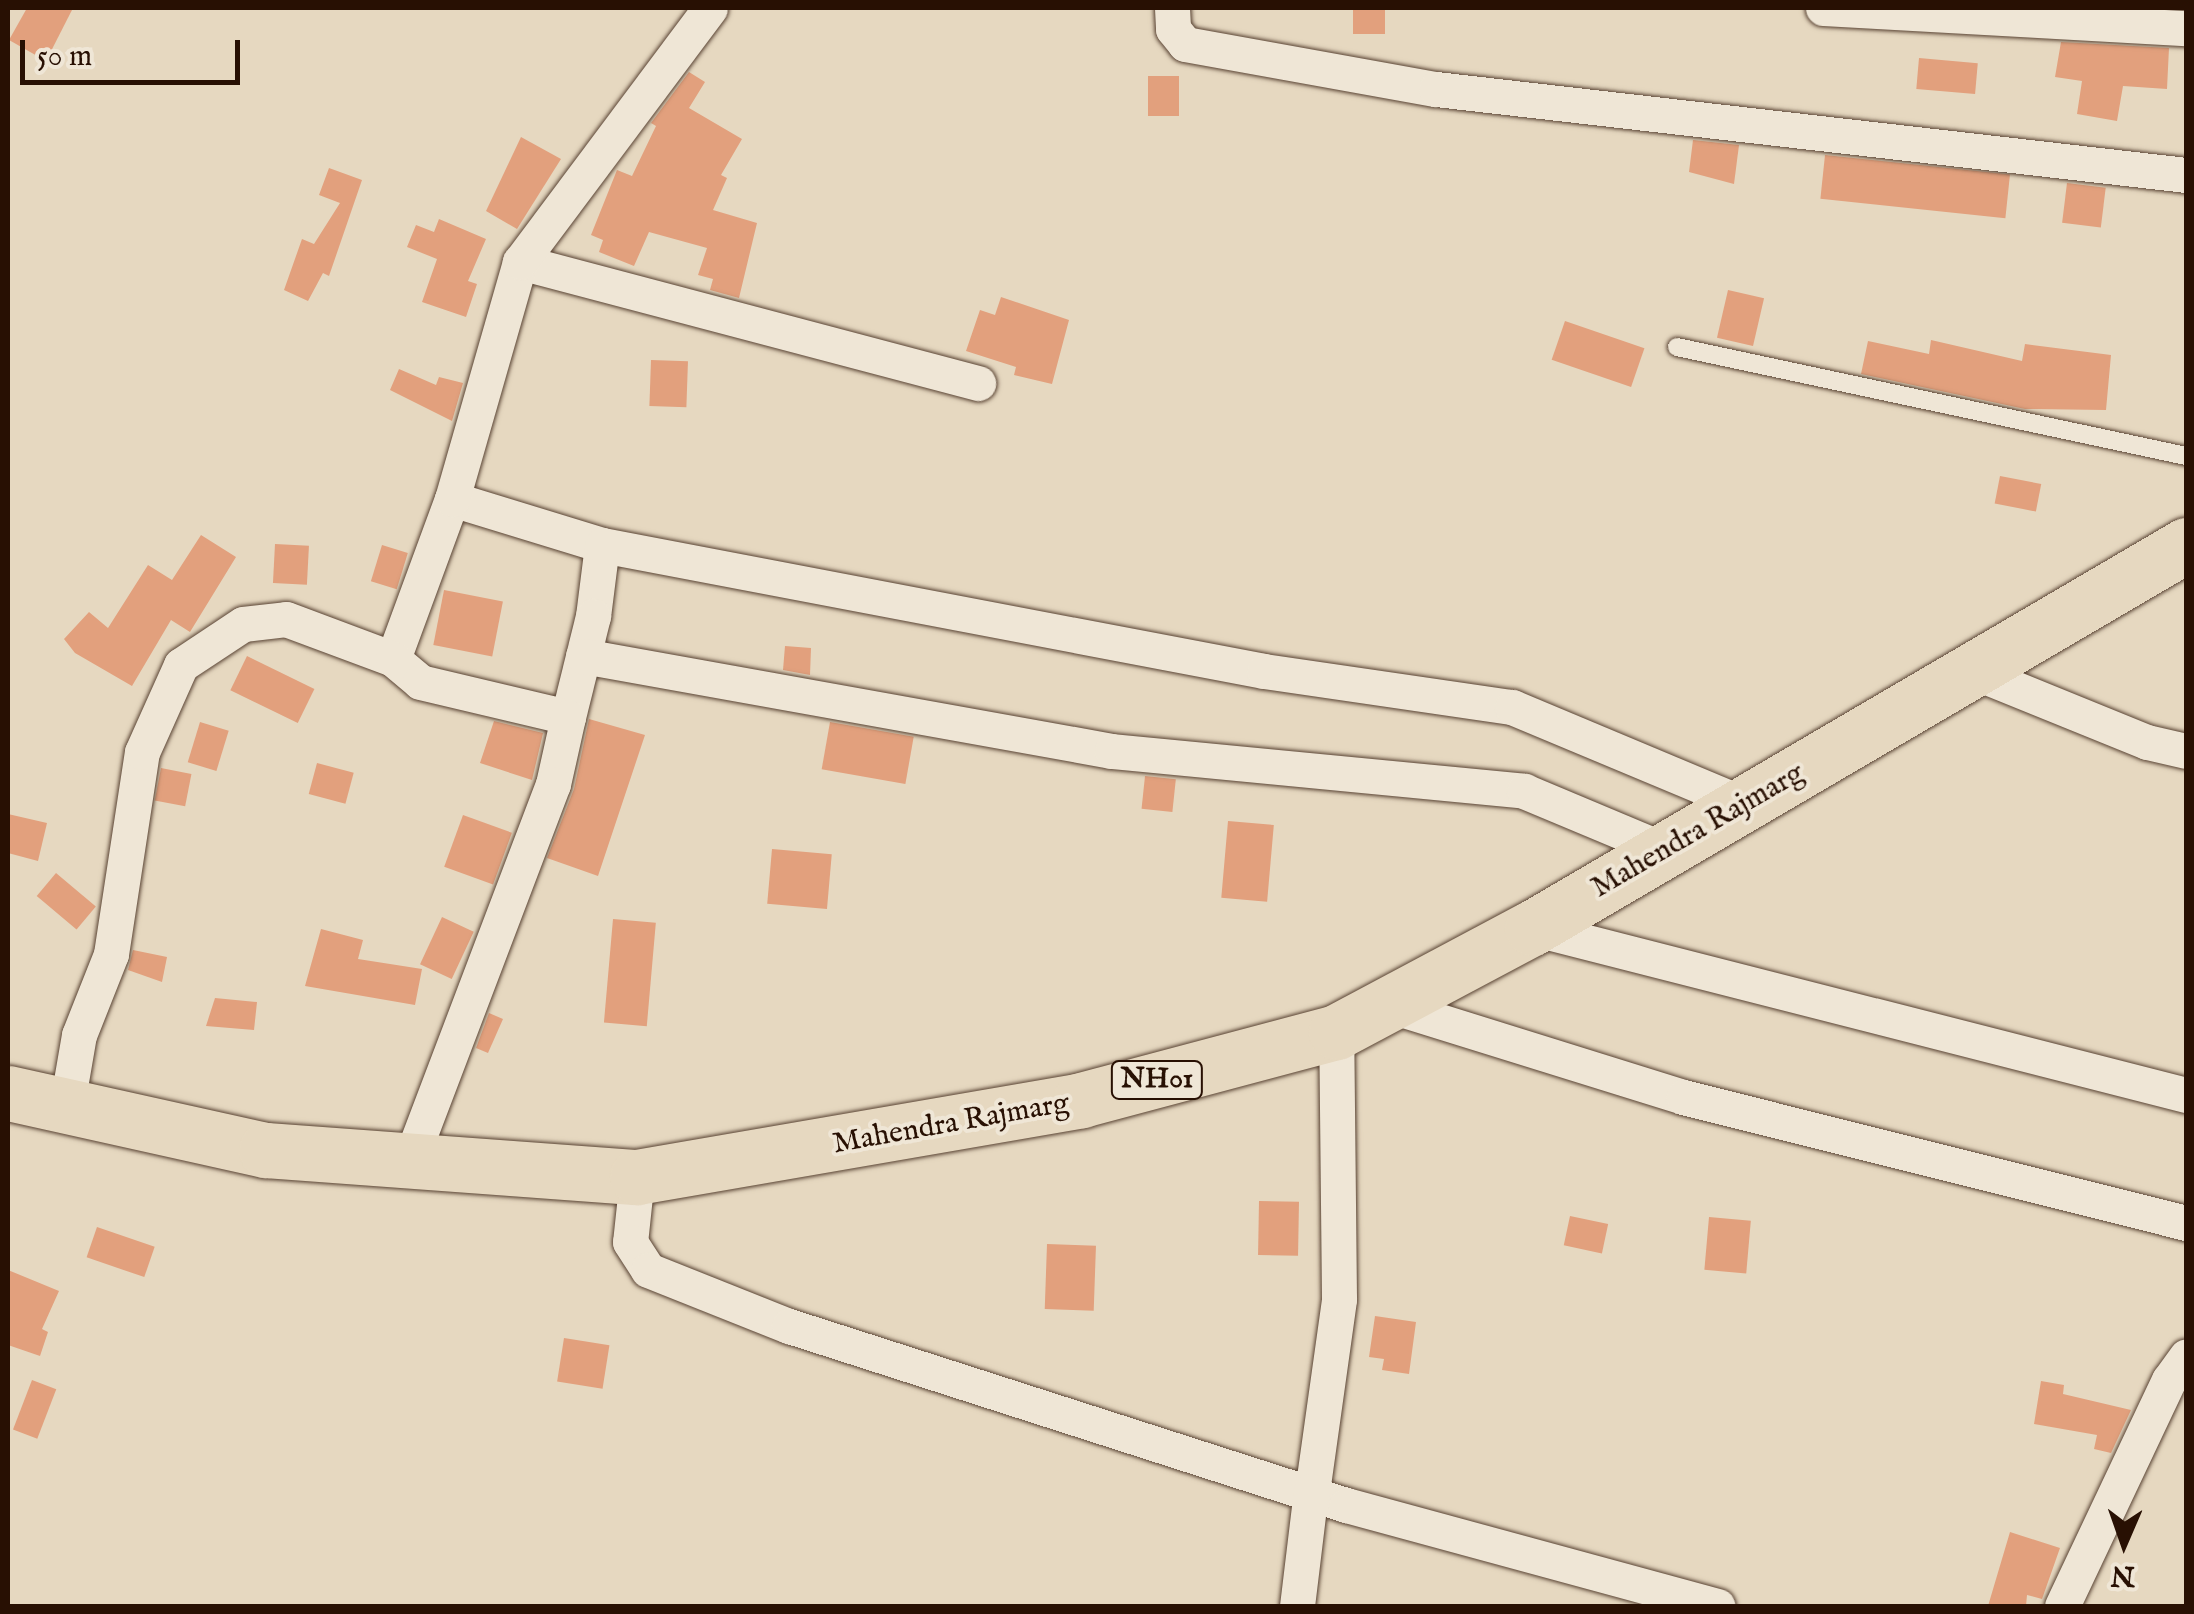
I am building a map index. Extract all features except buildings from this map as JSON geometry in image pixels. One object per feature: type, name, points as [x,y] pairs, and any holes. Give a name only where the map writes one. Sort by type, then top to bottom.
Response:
[{"type":"highway","name":"Mahendra Rajmarg","points":[[8,1093],[66,1110],[266,1150],[637,1177],[1081,1100],[1336,1032],[1532,928],[2186,546]]},
{"type":"street","points":[[393,659],[452,499],[520,262],[710,8]]},
{"type":"street","points":[[1172,8],[1173,29],[1185,44],[1436,89],[2186,175]]},
{"type":"street","points":[[1823,8],[2186,28]]},
{"type":"street","points":[[520,262],[978,383]]},
{"type":"street","points":[[452,499],[602,545],[1264,671],[1512,707],[1744,804]]},
{"type":"street","points":[[411,1158],[553,784],[583,656],[602,545]]},
{"type":"street","points":[[66,1110],[80,1035],[111,954],[142,752],[181,665],[243,624],[286,619],[393,659],[420,682],[568,717]]},
{"type":"street","points":[[583,656],[1112,751],[1524,791],[1665,850]]},
{"type":"street","points":[[1972,671],[2147,742],[2186,752]]},
{"type":"street","points":[[1532,928],[2186,1095]]},
{"type":"street","points":[[1388,1005],[1683,1096],[2186,1224]]},
{"type":"street","points":[[1297,1606],[1339,1299],[1336,1032]]},
{"type":"street","points":[[637,1177],[630,1242],[648,1270],[789,1326],[1311,1492],[1718,1606]]},
{"type":"street","points":[[2062,1606],[2169,1380],[2186,1357]]},
{"type":"lane","points":[[1677,347],[2186,456]]}]
